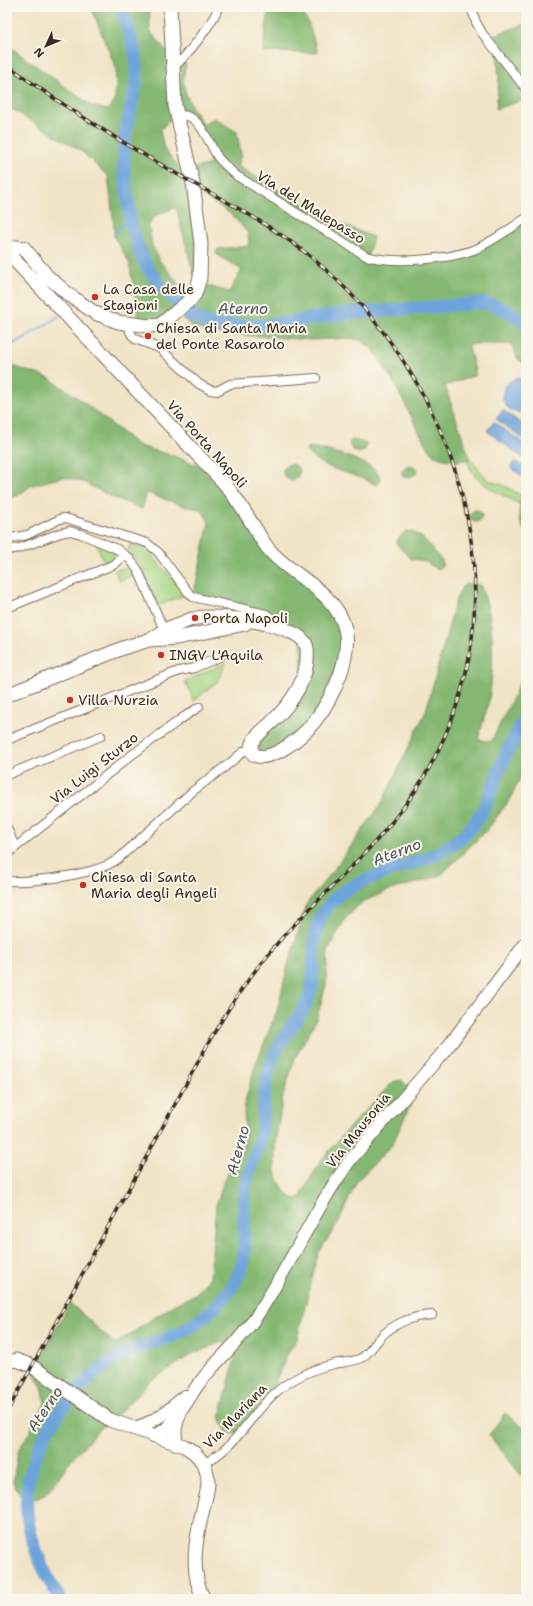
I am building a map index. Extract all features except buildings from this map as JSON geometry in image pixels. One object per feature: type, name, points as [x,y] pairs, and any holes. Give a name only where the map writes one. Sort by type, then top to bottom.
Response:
[{"type":"main road","points":[[8,253],[16,247],[24,248],[47,276],[80,303],[101,316],[118,322],[157,326],[163,323],[191,299],[198,284],[202,254],[193,183],[176,116],[172,67],[170,7]]},
{"type":"main road","name":"Via Porta Napoli","points":[[8,253],[224,483],[239,503],[270,551],[281,562],[321,592],[336,609],[343,622],[346,640],[344,660],[332,692],[320,714],[298,738],[280,751],[259,756],[254,755],[250,749]]},
{"type":"main road","points":[[7,695],[123,648],[166,635],[195,618],[222,617],[276,626],[296,634],[305,642],[307,655],[306,668],[299,689],[291,701],[254,740],[250,749]]},
{"type":"main road","points":[[166,635],[180,638],[238,625],[260,623]]},
{"type":"main road","name":"Via Mausonia","points":[[154,1436],[167,1427],[182,1402],[256,1316],[338,1177],[351,1159],[447,1048],[526,943]]},
{"type":"main road","points":[[7,1362],[14,1360],[23,1362],[40,1371],[92,1409],[110,1420],[178,1444],[194,1452],[203,1463],[208,1484],[198,1532],[195,1564],[197,1582],[204,1599]]},
{"type":"main road","name":"Via Mausonia","points":[[131,1428],[140,1427],[150,1422],[182,1402]]},
{"type":"main road","name":"Via Mausonia","points":[[178,1444],[176,1438],[176,1427],[182,1402]]},
{"type":"street","points":[[172,67],[178,64],[191,48],[213,18],[218,7]]},
{"type":"street","points":[[471,7],[476,22],[482,33],[526,89]]},
{"type":"street","name":"Via del Malepasso","points":[[176,116],[186,115],[194,120],[220,159],[237,176],[353,249],[371,257],[382,259],[418,259],[460,253],[482,246],[526,218]]},
{"type":"street","points":[[130,324],[131,333],[135,340],[159,348],[191,377],[210,390],[217,391],[230,384],[316,378]]},
{"type":"street","points":[[7,539],[27,535],[65,518],[143,541],[154,548],[192,595],[198,598],[266,614],[273,619],[276,626]]},
{"type":"street","points":[[7,550],[20,548],[60,533],[70,531],[115,547],[136,566],[166,635]]},
{"type":"street","points":[[7,608],[115,564],[125,555]]},
{"type":"street","points":[[7,740],[179,671],[192,669],[220,657]]},
{"type":"street","name":"Via Luigi Sturzo","points":[[7,854],[133,754],[199,707]]},
{"type":"street","points":[[7,775],[101,736]]},
{"type":"street","points":[[7,881],[20,881],[58,876],[109,865],[119,858],[193,791],[244,751],[250,749]]},
{"type":"street","points":[[7,828],[15,847]]},
{"type":"street","name":"Via Mariana","points":[[203,1463],[220,1455],[268,1400],[288,1384],[302,1375],[318,1369],[360,1359],[367,1354],[392,1327],[409,1319],[432,1315]]},
{"type":"green space","points":[[91,7],[149,7],[150,31],[168,53],[186,65],[184,82],[187,97],[204,125],[214,118],[237,132],[241,155],[237,166],[334,221],[373,237],[367,259],[451,258],[526,221],[526,365],[517,358],[512,344],[468,344],[476,375],[445,386],[470,459],[458,461],[443,459],[435,456],[426,445],[393,381],[373,349],[360,340],[353,338],[312,340],[216,333],[192,327],[179,315],[202,284],[229,292],[242,270],[216,254],[218,249],[249,246],[248,233],[233,216],[218,205],[200,196],[195,168],[211,164],[205,139],[193,118],[173,117],[160,130],[164,149],[184,173],[188,188],[196,240],[195,279],[176,207],[155,216],[149,225],[152,246],[159,260],[188,295],[162,319],[139,321],[129,262],[114,237],[108,176],[81,151],[7,106],[7,45],[92,106],[107,110],[115,101],[116,69]]},
{"type":"green space","points":[[269,7],[299,7],[308,22],[318,53],[263,52]]},
{"type":"green space","points":[[526,24],[526,99],[496,109],[499,78],[497,49],[488,37]]},
{"type":"green space","points":[[7,364],[49,378],[82,401],[139,446],[174,456],[200,466],[243,519],[319,596],[337,621],[341,640],[338,662],[327,691],[311,717],[284,743],[260,752],[256,746],[302,689],[301,631],[276,616],[263,611],[194,593],[209,522],[201,509],[185,506],[147,493],[142,509],[112,497],[83,482],[64,477],[32,485],[17,496],[7,498]]},
{"type":"green space","points":[[352,440],[366,443],[367,446],[364,451],[358,453],[351,448],[349,443]]},
{"type":"green space","points":[[310,447],[339,454],[362,462],[378,474],[381,480],[377,485],[362,478],[327,466],[305,450]]},
{"type":"green space","points":[[467,459],[470,459],[488,480],[507,487],[522,496],[519,504],[481,482],[470,468]]},
{"type":"green space","points":[[291,464],[298,469],[299,472],[294,479],[291,480],[284,475],[283,472],[288,465]]},
{"type":"green space","points":[[408,465],[414,466],[417,469],[417,473],[410,477],[404,477],[402,476],[402,470]]},
{"type":"green space","points":[[522,496],[526,498],[526,533],[521,524],[519,515]]},
{"type":"green space","points":[[474,510],[478,510],[482,516],[478,522],[474,522],[470,518],[470,514]]},
{"type":"green space","points":[[406,531],[418,534],[442,560],[443,565],[439,569],[425,561],[411,559],[400,548],[397,544],[397,540]]},
{"type":"green space","points":[[96,543],[114,552],[114,557],[104,563]]},
{"type":"green space","points":[[130,544],[141,548],[142,545],[150,549],[153,552],[153,557],[185,595],[157,606],[141,567],[128,551]]},
{"type":"green space","points":[[125,568],[132,569],[136,574],[119,581],[115,570]]},
{"type":"green space","points":[[467,584],[480,585],[485,598],[491,624],[493,652],[490,694],[478,739],[491,742],[526,668],[526,764],[511,798],[487,830],[441,875],[390,890],[362,902],[345,919],[328,950],[326,985],[316,1020],[295,1058],[283,1096],[275,1144],[275,1172],[284,1191],[292,1198],[299,1199],[321,1160],[357,1119],[393,1082],[401,1080],[407,1085],[412,1095],[410,1106],[392,1145],[357,1181],[339,1221],[318,1254],[297,1339],[287,1355],[274,1385],[262,1405],[238,1432],[233,1434],[226,1431],[220,1417],[235,1358],[231,1348],[222,1342],[194,1353],[149,1382],[118,1414],[99,1429],[68,1464],[46,1494],[36,1499],[21,1496],[13,1482],[18,1452],[45,1404],[43,1389],[33,1372],[70,1303],[115,1344],[175,1304],[196,1294],[210,1277],[216,1206],[224,1180],[240,1156],[245,1134],[244,1105],[255,1066],[277,1011],[288,965],[307,903],[333,871],[382,803],[426,711],[456,599],[462,587]]},
{"type":"green space","points":[[226,663],[218,681],[194,701],[185,681]]},
{"type":"green space","points":[[505,1413],[526,1430],[526,1475],[521,1475],[489,1435]]},
{"type":"water","points":[[516,378],[526,380],[526,411],[518,412],[511,410],[503,401],[504,388],[509,382]]},
{"type":"water","points":[[503,410],[526,427],[526,441],[496,419]]},
{"type":"water","points":[[494,422],[526,445],[526,460],[487,431]]},
{"type":"water","points":[[515,461],[526,469],[526,473],[523,477],[510,467]]},
{"type":"waterway","name":"Aterno","points":[[121,7],[133,44],[137,65],[136,83],[125,135],[124,150],[124,171],[131,223],[139,250],[147,267],[159,284],[188,313],[209,325],[270,325],[342,314],[484,303],[507,311],[526,325]]},
{"type":"waterway","points":[[114,234],[131,216]]},
{"type":"waterway","points":[[7,347],[59,316]]},
{"type":"waterway","name":"Aterno","points":[[60,1599],[46,1574],[35,1549],[29,1526],[27,1502],[29,1479],[35,1456],[47,1432],[75,1393],[88,1379],[103,1367],[125,1353],[173,1336],[194,1325],[213,1310],[235,1282],[240,1272],[244,1250],[245,1186],[261,1135],[263,1106],[268,1074],[279,1045],[308,999],[313,980],[315,939],[320,919],[326,909],[338,896],[353,886],[370,878],[425,859],[442,851],[468,831],[482,812],[487,802],[504,759],[526,714]]},
{"type":"railway","points":[[7,65],[121,141],[253,217],[283,236],[311,257],[350,293],[385,334],[415,379],[439,428],[458,479],[470,532],[475,585],[472,638],[461,692],[449,727],[424,777],[396,818],[380,837],[269,952],[228,1009],[7,1412]]},
{"type":"place","name":"La Casa delle Stagioni","points":[[95,297]]},
{"type":"place","name":"Chiesa di Santa Maria del Ponte Rasarolo","points":[[148,336]]},
{"type":"place","name":"Porta Napoli","points":[[195,618]]},
{"type":"place","name":"INGV L'Aquila","points":[[161,655]]},
{"type":"place","name":"Villa Nurzia","points":[[70,700]]},
{"type":"place","name":"Chiesa di Santa Maria degli Angeli","points":[[83,885]]}]
